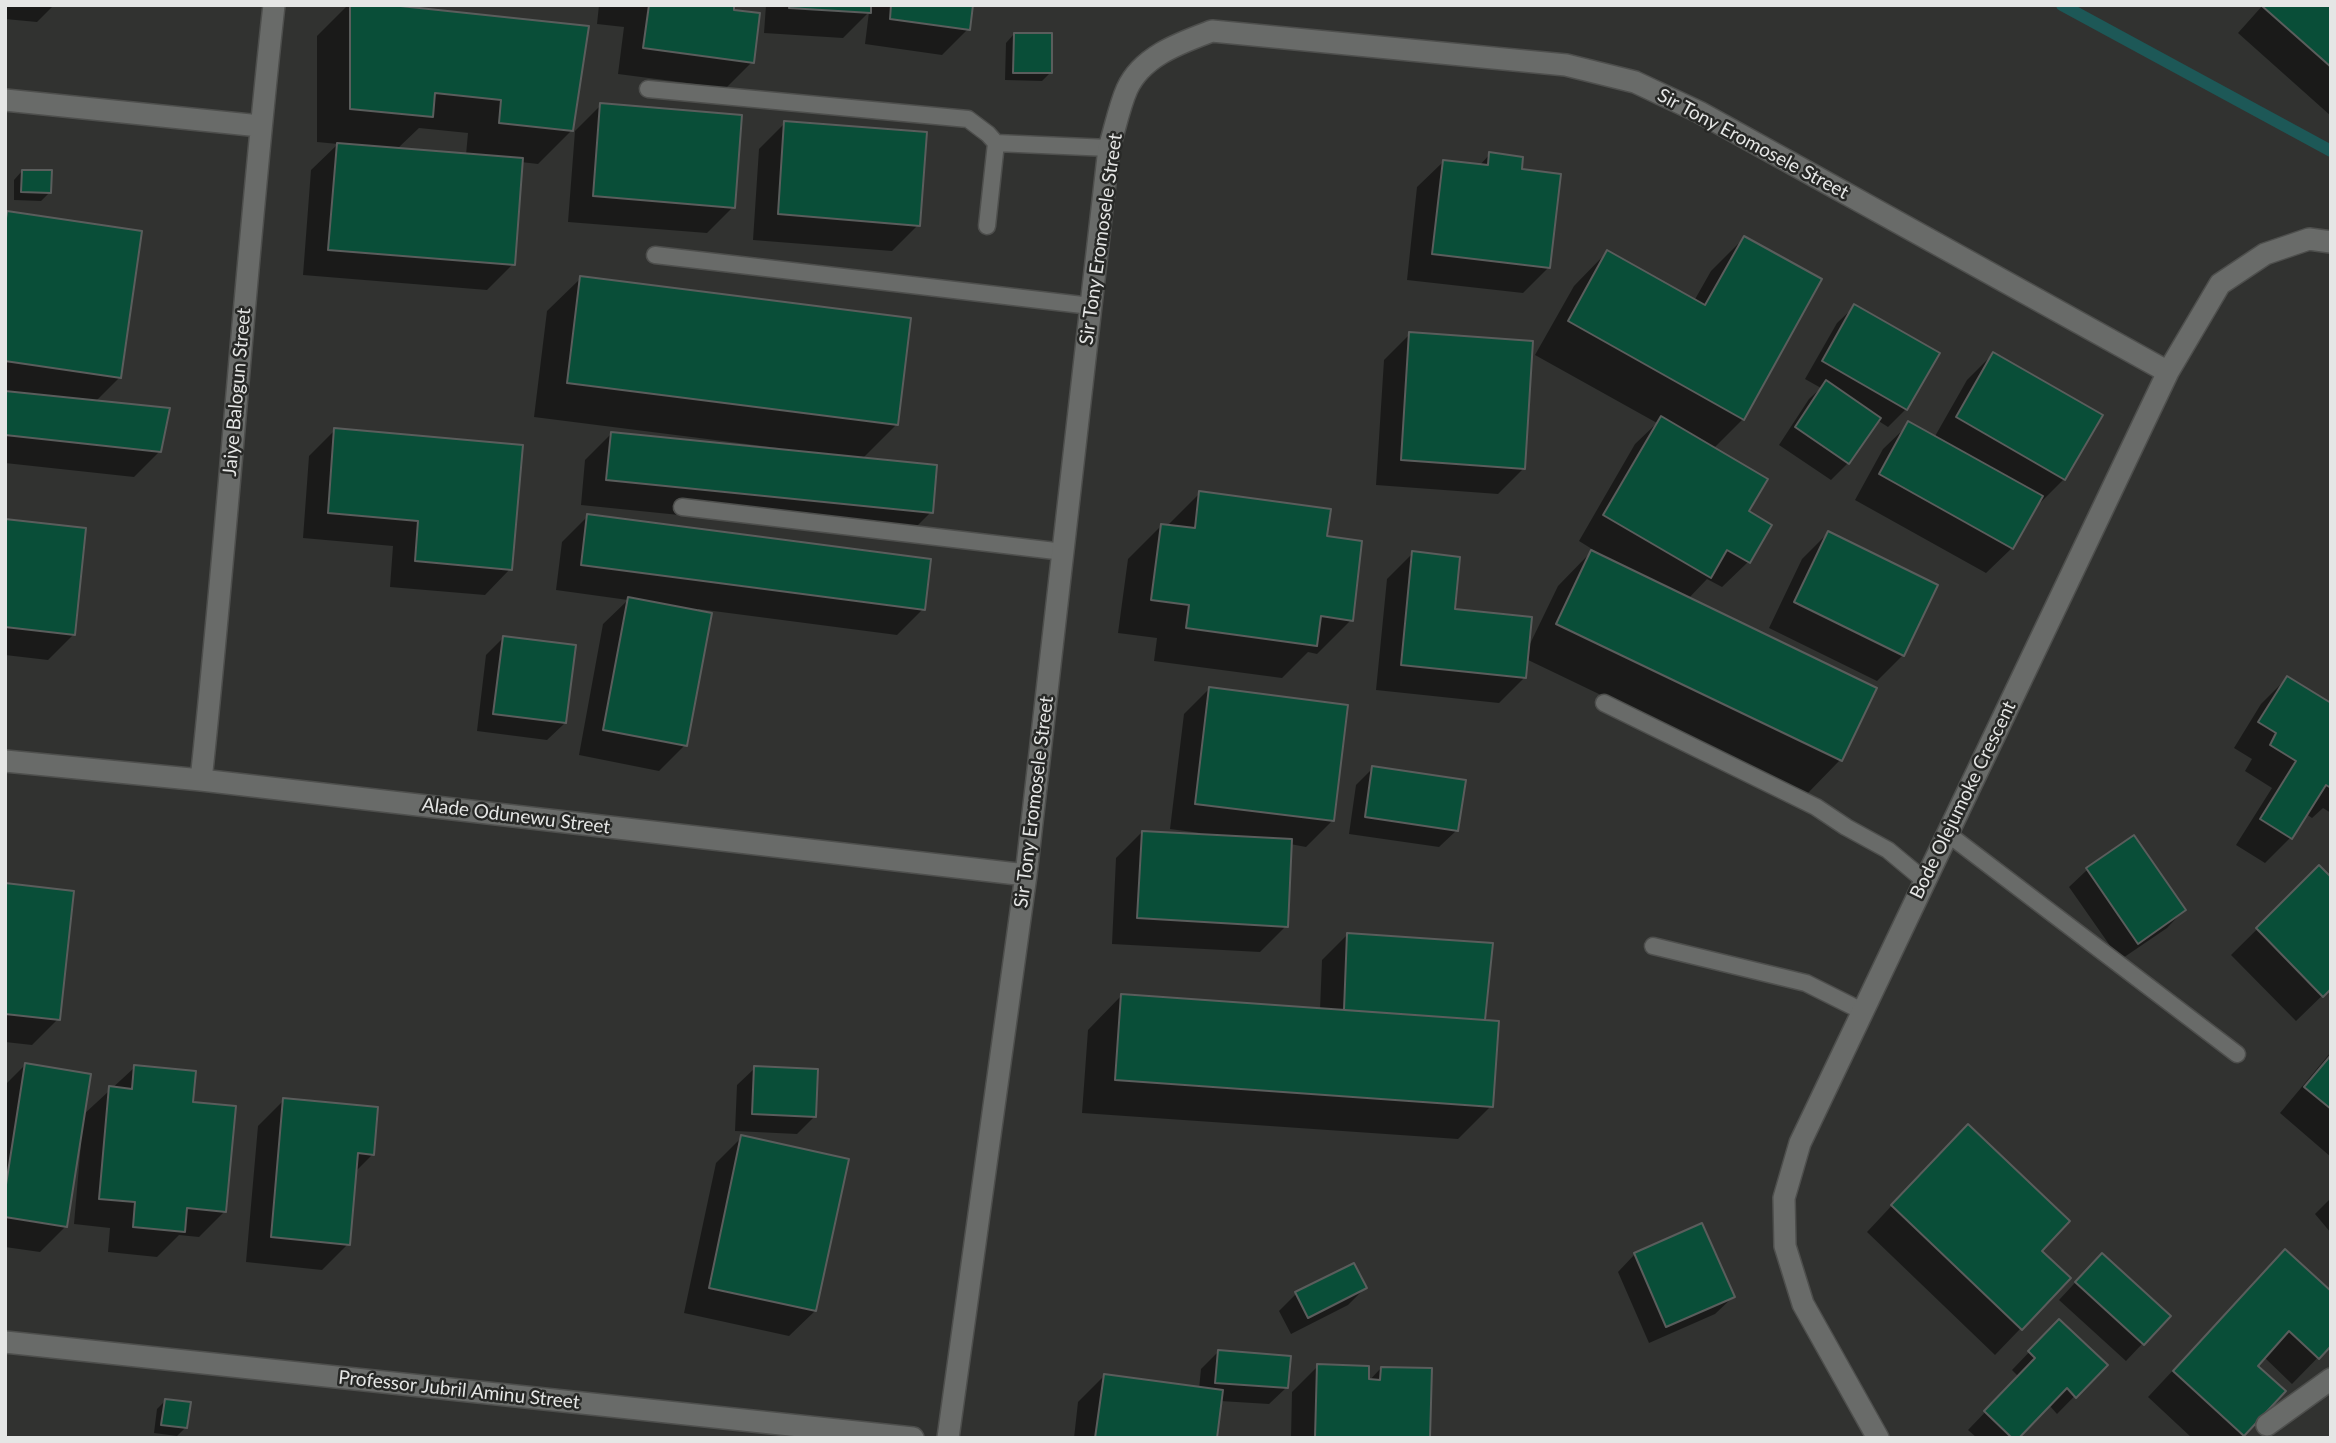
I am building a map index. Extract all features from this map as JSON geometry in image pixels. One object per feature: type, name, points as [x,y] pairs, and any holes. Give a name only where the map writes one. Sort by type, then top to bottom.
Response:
[{"type":"street","name":"Jaiye Balogun Street","points":[[201,780],[260,126],[274,5]]},
{"type":"street","name":"Sir Tony Eromosele Street","points":[[948,1438],[1026,875],[1110,148],[1128,88],[1147,62],[1175,45],[1212,31],[1566,65],[1635,82],[1699,112],[2168,372]]},
{"type":"street","points":[[5,100],[260,126]]},
{"type":"street","name":"Bode Olejumoke Crescent","points":[[1878,1438],[1803,1304],[1784,1246],[1784,1198],[1800,1143],[2168,372],[2220,284],[2265,254],[2309,239],[2331,242]]},
{"type":"street","name":"Alade Odunewu Street","points":[[5,761],[201,780],[1026,875]]},
{"type":"street","name":"Professor Jubril Aminu Street","points":[[5,1342],[913,1438]]},
{"type":"street","points":[[2267,1425],[2331,1379]]},
{"type":"lane","points":[[648,89],[968,119],[996,143],[1110,148]]},
{"type":"lane","points":[[987,226],[996,143]]},
{"type":"lane","points":[[655,255],[1091,306]]},
{"type":"lane","points":[[682,507],[1064,552]]},
{"type":"lane","points":[[1604,703],[1816,807],[1888,850],[1924,880]]},
{"type":"lane","points":[[1948,834],[2237,1054]]},
{"type":"lane","points":[[1653,947],[1806,983],[1864,1012]]},
{"type":"building","points":[[350,5],[391,5],[589,26],[573,131],[499,123],[501,100],[435,93],[433,117],[350,109]]},
{"type":"building","points":[[649,5],[734,5],[734,10],[760,13],[754,63],[643,48]]},
{"type":"building","points":[[790,5],[871,5],[871,13],[789,8]]},
{"type":"building","points":[[891,5],[973,5],[970,30],[890,19]]},
{"type":"building","points":[[2331,5],[2331,67],[2262,6]]},
{"type":"building","points":[[1014,33],[1052,33],[1052,73],[1013,73]]},
{"type":"building","points":[[600,103],[742,115],[735,208],[593,196]]},
{"type":"building","points":[[784,121],[927,132],[920,226],[778,214]]},
{"type":"building","points":[[337,143],[523,158],[515,265],[328,250]]},
{"type":"building","points":[[1489,152],[1523,157],[1522,169],[1561,174],[1550,268],[1432,254],[1443,160],[1488,165]]},
{"type":"building","points":[[22,170],[52,170],[51,193],[21,192]]},
{"type":"building","points":[[7,211],[142,231],[121,378],[5,361]]},
{"type":"building","points":[[1744,236],[1822,279],[1744,420],[1568,321],[1607,250],[1705,305]]},
{"type":"building","points":[[580,276],[911,318],[898,425],[567,383]]},
{"type":"building","points":[[1854,304],[1940,353],[1907,410],[1822,361]]},
{"type":"building","points":[[1409,332],[1533,341],[1525,469],[1401,460]]},
{"type":"building","points":[[1993,352],[2103,415],[2065,480],[1956,417]]},
{"type":"building","points":[[1826,380],[1881,418],[1849,464],[1795,427]]},
{"type":"building","points":[[5,391],[170,408],[161,452],[5,435]]},
{"type":"building","points":[[1661,416],[1768,479],[1749,511],[1772,525],[1750,563],[1727,550],[1711,578],[1603,515]]},
{"type":"building","points":[[1908,421],[2043,496],[2013,549],[1879,474]]},
{"type":"building","points":[[334,428],[523,445],[512,570],[415,561],[418,521],[328,513]]},
{"type":"building","points":[[611,432],[937,465],[933,513],[606,480]]},
{"type":"building","points":[[1199,491],[1331,509],[1327,536],[1362,541],[1353,621],[1321,616],[1317,646],[1186,628],[1189,605],[1151,600],[1161,524],[1195,528]]},
{"type":"building","points":[[587,514],[931,559],[925,610],[581,565]]},
{"type":"building","points":[[5,519],[86,528],[75,635],[5,627]]},
{"type":"building","points":[[1828,531],[1938,585],[1904,656],[1794,602]]},
{"type":"building","points":[[1591,550],[1877,688],[1842,761],[1556,624]]},
{"type":"building","points":[[1412,551],[1460,557],[1455,609],[1532,617],[1526,678],[1401,665]]},
{"type":"building","points":[[628,597],[712,613],[687,746],[603,730]]},
{"type":"building","points":[[503,636],[576,645],[566,723],[493,714]]},
{"type":"building","points":[[2287,676],[2331,703],[2331,788],[2326,785],[2292,839],[2260,819],[2296,761],[2270,745],[2276,733],[2258,722]]},
{"type":"building","points":[[1209,687],[1348,705],[1334,821],[1195,804]]},
{"type":"building","points":[[1372,766],[1466,780],[1458,831],[1365,817]]},
{"type":"building","points":[[1142,831],[1292,839],[1288,927],[1137,918]]},
{"type":"building","points":[[2134,835],[2186,910],[2138,944],[2086,868]]},
{"type":"building","points":[[2319,865],[2331,877],[2331,989],[2323,997],[2256,928]]},
{"type":"building","points":[[5,883],[74,891],[60,1020],[5,1014]]},
{"type":"building","points":[[1347,933],[1493,943],[1485,1020],[1344,1010]]},
{"type":"building","points":[[1121,994],[1499,1021],[1493,1107],[1115,1080]]},
{"type":"building","points":[[2331,1055],[2331,1109],[2304,1087]]},
{"type":"building","points":[[25,1063],[91,1074],[67,1227],[5,1217],[5,1191]]},
{"type":"building","points":[[134,1065],[196,1071],[193,1102],[236,1106],[226,1212],[187,1208],[185,1232],[133,1227],[135,1202],[99,1199],[109,1086],[132,1089]]},
{"type":"building","points":[[754,1066],[818,1069],[816,1117],[752,1114]]},
{"type":"building","points":[[283,1098],[378,1107],[374,1155],[358,1153],[350,1245],[271,1237]]},
{"type":"building","points":[[1968,1124],[2070,1221],[2042,1251],[2071,1278],[2022,1330],[1891,1205]]},
{"type":"building","points":[[741,1135],[849,1159],[816,1311],[709,1288]]},
{"type":"building","points":[[1702,1223],[1735,1297],[1666,1327],[1634,1253]]},
{"type":"building","points":[[2285,1249],[2331,1291],[2331,1346],[2319,1359],[2289,1331],[2258,1366],[2286,1391],[2244,1436],[2173,1371]]},
{"type":"building","points":[[2102,1253],[2171,1316],[2144,1345],[2075,1282]]},
{"type":"building","points":[[1354,1263],[1367,1288],[1308,1318],[1295,1292]]},
{"type":"building","points":[[2059,1319],[2108,1365],[2076,1398],[2067,1388],[2019,1438],[2012,1438],[1984,1411],[2035,1358],[2028,1351]]},
{"type":"building","points":[[1218,1350],[1291,1356],[1288,1388],[1215,1383]]},
{"type":"building","points":[[1317,1364],[1369,1366],[1369,1379],[1380,1380],[1381,1367],[1432,1368],[1430,1438],[1315,1438]]},
{"type":"building","points":[[1104,1374],[1223,1390],[1217,1438],[1095,1438]]},
{"type":"building","points":[[165,1399],[191,1402],[187,1428],[161,1425]]},
{"type":"waterway","points":[[2062,5],[2331,151]]}]
